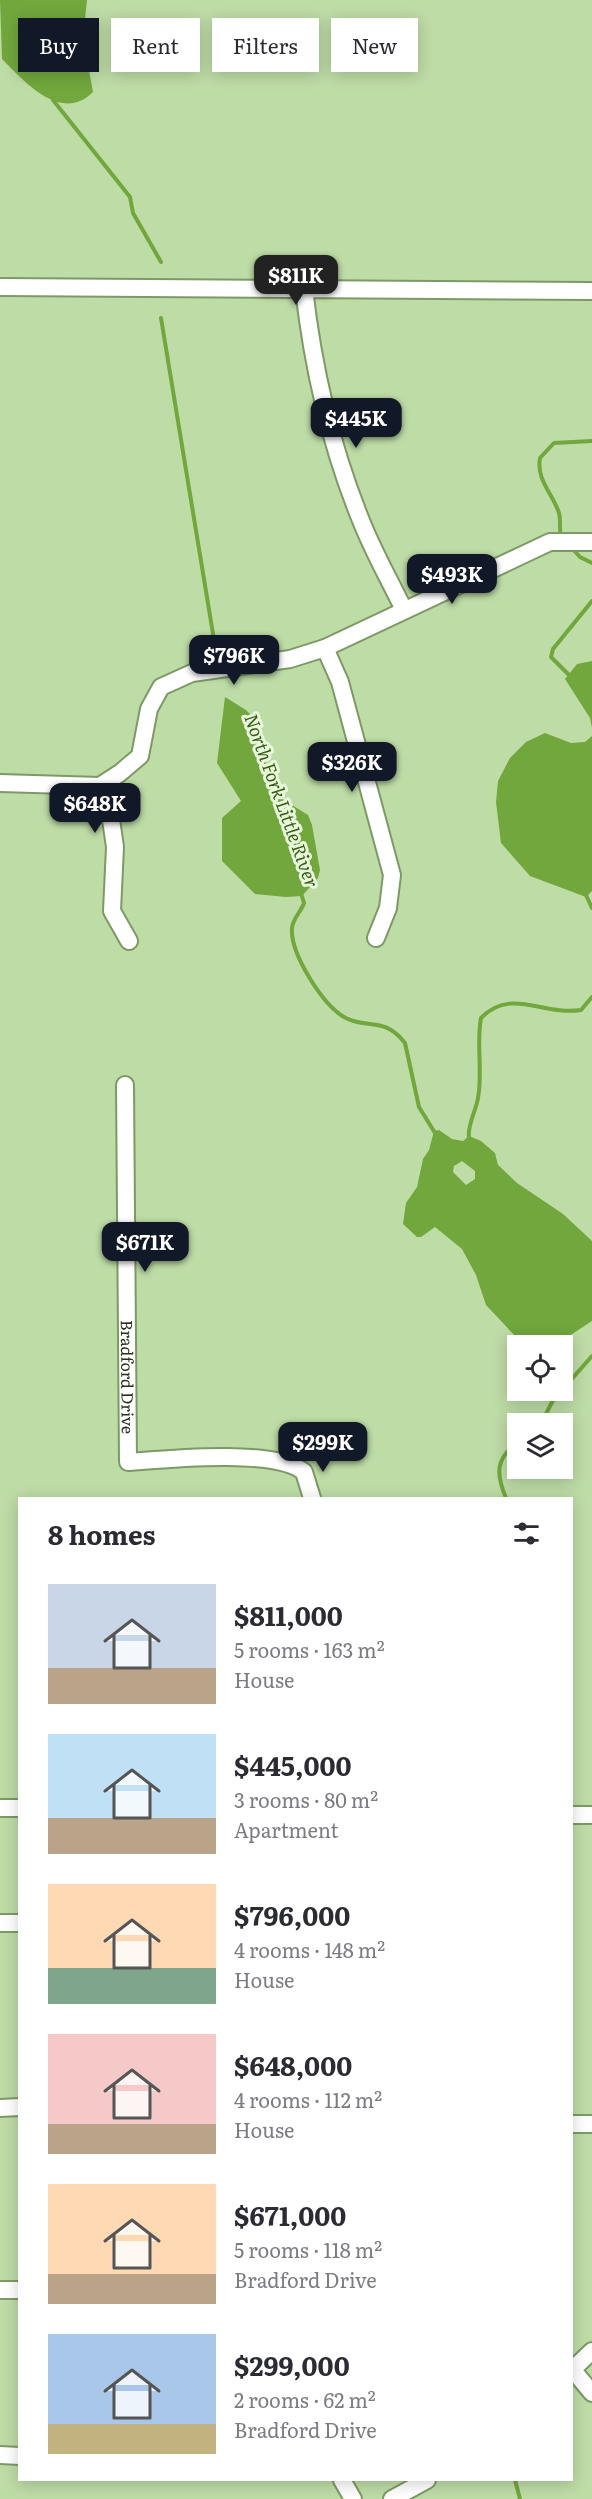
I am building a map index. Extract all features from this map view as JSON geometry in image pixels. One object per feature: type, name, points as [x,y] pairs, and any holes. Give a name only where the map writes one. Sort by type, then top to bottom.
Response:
[{"type":"street","points":[[0,287],[592,291]]},
{"type":"street","points":[[304,289],[309,333],[331,430],[362,523],[404,610]]},
{"type":"street","points":[[0,783],[100,786],[140,756],[149,709],[161,687],[192,673],[290,659],[325,648],[550,542],[592,542]]},
{"type":"street","points":[[325,648],[340,682],[392,875],[388,908],[376,938]]},
{"type":"street","points":[[100,786],[110,813],[115,847],[112,911],[129,941]]},
{"type":"street","name":"Bradford Drive","points":[[125,1085],[128,1462],[172,1459],[281,1461],[304,1472],[312,1497]]},
{"type":"street","points":[[0,1808],[18,1808]]},
{"type":"street","points":[[573,1815],[592,1815]]},
{"type":"street","points":[[0,1923],[18,1923]]},
{"type":"street","points":[[0,2108],[18,2107]]},
{"type":"street","points":[[573,2124],[592,2124]]},
{"type":"street","points":[[0,2290],[18,2290]]},
{"type":"street","points":[[573,2369],[592,2351]]},
{"type":"street","points":[[573,2371],[592,2392]]},
{"type":"street","points":[[0,2456],[18,2456]]},
{"type":"street","points":[[343,2481],[353,2499]]},
{"type":"street","points":[[392,2499],[425,2481]]},
{"type":"water","points":[[0,0],[87,0],[85,18],[18,18],[18,72],[89,72],[93,92],[81,101],[68,103],[44,96],[32,88],[2,59]]},
{"type":"water","points":[[592,661],[592,728],[590,718],[565,679],[577,664]]},
{"type":"water","points":[[225,697],[246,710],[260,724],[266,767],[279,797],[308,815],[312,825],[320,870],[318,878],[302,896],[255,894],[222,861],[222,818],[241,801],[217,763]]},
{"type":"water","points":[[545,733],[571,743],[585,742],[592,736],[592,891],[586,897],[530,876],[501,843],[496,802],[498,781],[510,758],[526,742]]},
{"type":"water","points":[[439,1130],[452,1139],[463,1141],[469,1136],[481,1141],[495,1153],[498,1165],[517,1183],[563,1214],[592,1241],[592,1321],[571,1335],[514,1335],[486,1305],[476,1275],[462,1249],[435,1227],[421,1237],[417,1237],[403,1224],[406,1203],[417,1187],[423,1159],[429,1150],[434,1131]],"holes":[[[462,1161],[475,1171],[475,1179],[466,1185],[453,1172],[454,1166]]]},
{"type":"waterway","name":"North Fork Little River","points":[[53,100],[130,197],[133,213],[161,262]]},
{"type":"waterway","name":"North Fork Little River","points":[[161,318],[216,652]]},
{"type":"waterway","points":[[561,537],[559,513],[540,473],[540,458],[554,443],[592,441]]},
{"type":"waterway","points":[[570,546],[580,557],[592,563]]},
{"type":"waterway","points":[[569,675],[551,657],[553,649],[592,601]]},
{"type":"waterway","name":"North Fork Little River","points":[[301,893],[304,903],[292,928],[296,951],[309,977],[326,1001],[344,1017],[360,1023],[382,1026],[397,1034],[405,1043],[419,1107],[435,1133]]},
{"type":"waterway","points":[[585,893],[592,908]]},
{"type":"waterway","points":[[469,1138],[469,1128],[479,1088],[481,1018],[492,1009],[516,1003],[567,1011],[581,1010],[592,997]]},
{"type":"waterway","name":"North Fork Little River","points":[[573,1378],[592,1356]]},
{"type":"waterway","name":"North Fork Little River","points":[[546,1413],[553,1401]]},
{"type":"waterway","name":"North Fork Little River","points":[[506,1497],[499,1474],[501,1461],[507,1452]]},
{"type":"waterway","name":"North Fork Little River","points":[[515,2481],[520,2499]]}]
